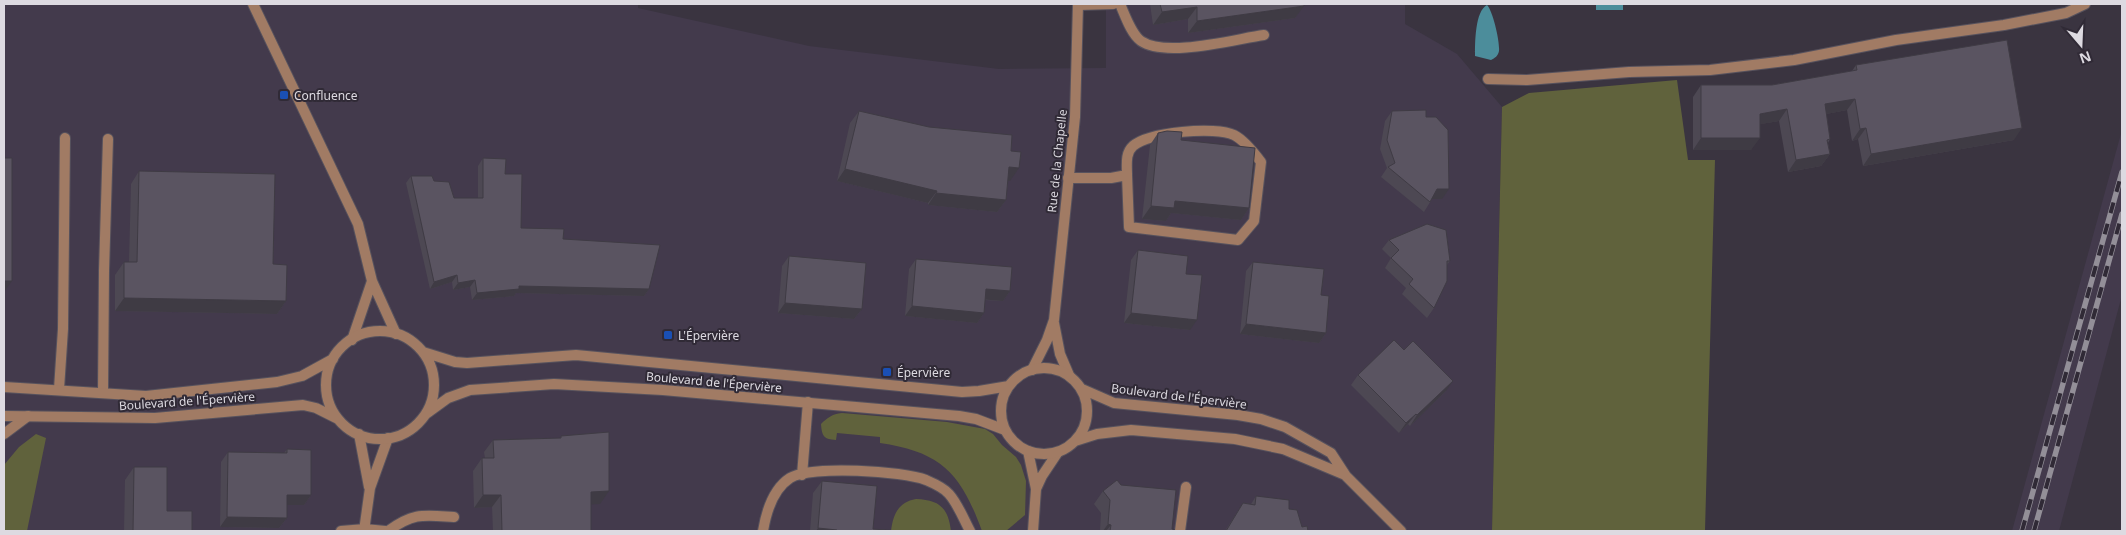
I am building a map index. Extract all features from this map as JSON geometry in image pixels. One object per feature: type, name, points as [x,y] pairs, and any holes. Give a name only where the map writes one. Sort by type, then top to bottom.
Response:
[{"type":"street","points":[[253,4],[358,224],[372,281],[396,334]]},
{"type":"street","points":[[1078,4],[1114,4]]},
{"type":"street","name":"Rue de la Chapelle","points":[[1032,370],[1047,340],[1054,320],[1076,97],[1078,4]]},
{"type":"street","points":[[1120,4],[1140,40],[1152,46],[1173,49],[1264,35]]},
{"type":"street","points":[[1488,79],[1527,80],[1629,72],[1710,70],[1794,60],[1896,40],[2004,25],[2066,13],[2085,4]]},
{"type":"street","points":[[1213,131],[1234,135],[1261,162],[1254,220],[1238,240],[1129,227],[1127,175],[1129,152],[1131,147],[1140,140],[1157,136],[1213,131]]},
{"type":"street","points":[[59,389],[63,329],[65,138]]},
{"type":"street","points":[[104,393],[108,139]]},
{"type":"street","points":[[1068,178],[1111,178],[1127,175]]},
{"type":"street","points":[[352,340],[372,281]]},
{"type":"street","name":"Rue de la Chapelle","points":[[1054,320],[1060,354],[1069,375]]},
{"type":"street","points":[[377,332],[396,334],[408,339],[423,352],[432,370],[434,382],[433,396],[426,414],[407,432],[388,438],[371,438],[358,434],[338,419],[329,402],[327,390],[328,370],[342,348],[352,340],[364,334],[377,332]]},
{"type":"street","name":"Boulevard de l'Épervière","points":[[423,352],[454,362],[467,363],[576,355],[962,392],[1009,386]]},
{"type":"street","name":"Boulevard de l'Épervière","points":[[4,387],[146,396],[277,382],[302,376],[334,358]]},
{"type":"street","points":[[1036,489],[1058,452],[1075,441],[1083,430],[1087,416],[1087,403],[1082,389],[1069,375],[1050,368],[1032,370],[1019,376],[1009,386],[1004,396],[1001,408],[1005,430],[1015,442],[1028,451],[1043,454],[1058,452]]},
{"type":"street","name":"Boulevard de l'Épervière","points":[[426,414],[448,398],[470,390],[554,384],[663,390],[959,416],[1005,430]]},
{"type":"street","name":"Boulevard de l'Épervière","points":[[1082,389],[1114,403],[1238,415],[1279,425],[1302,435],[1331,453],[1346,476],[1401,531]]},
{"type":"street","points":[[802,474],[808,402]]},
{"type":"street","name":"Boulevard de l'Épervière","points":[[4,416],[155,418],[303,405],[316,408],[338,419]]},
{"type":"street","points":[[4,434],[28,416]]},
{"type":"street","name":"Boulevard de l'Épervière","points":[[1075,441],[1104,432],[1131,430],[1236,439],[1283,449],[1322,464],[1346,476]]},
{"type":"street","points":[[358,434],[370,488]]},
{"type":"street","points":[[365,530],[370,488],[388,438]]},
{"type":"street","points":[[1028,451],[1036,489],[1033,531]]},
{"type":"street","points":[[763,531],[765,518],[777,489],[791,477],[817,471],[891,474],[926,480],[949,494],[970,531]]},
{"type":"street","points":[[1180,531],[1186,487]]},
{"type":"street","points":[[340,531],[386,531],[421,514],[454,518]]},
{"type":"shaded area","points":[[4,4],[638,4],[638,8],[809,46],[999,69],[1106,68],[1106,4],[1405,4],[1405,24],[1457,54],[1502,107],[1492,531],[4,531]]},
{"type":"shaded area","points":[[2122,130],[2122,295],[2059,531],[2012,531]]},
{"type":"green space","points":[[1677,80],[1688,160],[1715,160],[1705,531],[1492,531],[1502,107],[1529,93]]},
{"type":"green space","points":[[835,414],[947,422],[985,429],[993,434],[1016,457],[1021,465],[1026,481],[1025,515],[1006,531],[982,531],[966,494],[957,480],[934,460],[901,447],[880,443],[880,437],[837,433],[836,440],[824,436],[821,424]]},
{"type":"green space","points":[[36,434],[46,438],[27,531],[4,531],[4,465],[19,447]]},
{"type":"green space","points":[[916,499],[931,501],[941,506],[948,516],[951,531],[891,531],[895,515],[901,506]]},
{"type":"water","points":[[1596,4],[1623,4],[1623,10],[1596,10]]},
{"type":"water","points":[[1487,5],[1494,20],[1499,47],[1498,54],[1491,60],[1475,56],[1478,20],[1483,8]]},
{"type":"building","points":[[1160,4],[1304,4],[1304,6],[1197,21],[1197,7],[1162,12]]},
{"type":"building","points":[[2007,40],[2022,128],[1871,154],[1866,128],[1860,129],[1855,99],[1825,104],[1830,139],[1827,140],[1830,154],[1796,160],[1787,109],[1760,114],[1760,138],[1701,138],[1701,85],[1772,85],[1857,70],[1856,65]]},
{"type":"building","points":[[1426,110],[1426,117],[1436,117],[1448,130],[1449,189],[1437,189],[1430,202],[1388,167],[1395,163],[1387,140],[1392,111]]},
{"type":"building","points":[[859,111],[929,127],[1012,135],[1011,151],[1021,152],[1019,168],[1009,167],[1006,200],[936,193],[937,191],[845,169]]},
{"type":"building","points":[[1167,131],[1182,132],[1181,140],[1255,148],[1249,208],[1175,201],[1174,208],[1151,206],[1158,133]]},
{"type":"building","points":[[4,158],[12,158],[12,281],[4,281]]},
{"type":"building","points":[[483,158],[506,159],[505,174],[522,174],[521,228],[564,229],[563,239],[660,245],[649,289],[519,286],[519,289],[477,293],[475,280],[458,283],[457,275],[434,282],[411,176],[432,176],[434,181],[449,182],[454,198],[483,198]]},
{"type":"building","points":[[139,171],[275,174],[273,264],[287,265],[286,301],[124,298],[124,262],[137,262]]},
{"type":"building","points":[[1427,224],[1446,230],[1450,261],[1447,261],[1447,281],[1434,308],[1409,284],[1413,279],[1391,258],[1399,250],[1389,240]]},
{"type":"building","points":[[1138,250],[1188,256],[1186,274],[1202,275],[1197,320],[1131,313]]},
{"type":"building","points":[[789,256],[866,263],[862,309],[785,303]]},
{"type":"building","points":[[916,259],[1012,267],[1010,291],[986,289],[984,313],[912,306]]},
{"type":"building","points":[[1253,262],[1324,269],[1321,295],[1329,296],[1326,333],[1246,324]]},
{"type":"building","points":[[1394,340],[1404,350],[1413,341],[1453,381],[1406,423],[1358,375]]},
{"type":"building","points":[[609,432],[609,491],[591,492],[591,531],[502,531],[501,495],[483,495],[482,458],[494,458],[493,440],[561,438],[561,436]]},
{"type":"building","points":[[287,449],[311,450],[311,495],[287,495],[287,518],[227,517],[228,452],[287,453]]},
{"type":"building","points":[[134,467],[167,467],[167,511],[192,511],[192,531],[133,531]]},
{"type":"building","points":[[1117,480],[1121,485],[1176,490],[1172,529],[1175,531],[1110,531],[1111,525],[1108,524],[1110,500],[1103,491]]},
{"type":"building","points":[[822,481],[877,486],[873,529],[898,531],[837,531],[818,528]]},
{"type":"building","points":[[1256,496],[1289,500],[1289,509],[1297,510],[1302,527],[1307,526],[1308,531],[1226,531],[1243,503],[1255,505]]},
{"type":"railway","points":[[2022,531],[2122,172]]},
{"type":"railway","points":[[2034,531],[2122,214]]},
{"type":"place","name":"Confluence","points":[[284,95]]},
{"type":"place","name":"L'Épervière","points":[[668,335]]},
{"type":"place","name":"Épervière","points":[[887,372]]}]
